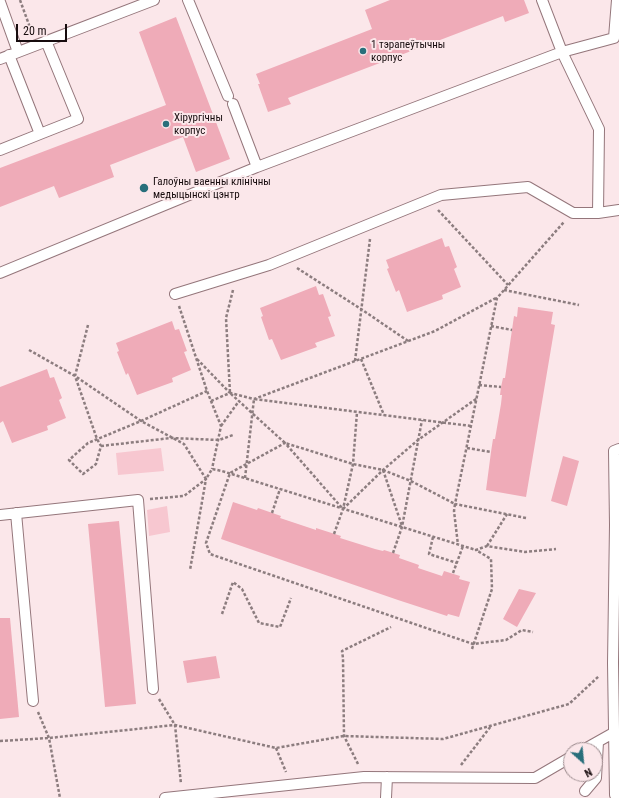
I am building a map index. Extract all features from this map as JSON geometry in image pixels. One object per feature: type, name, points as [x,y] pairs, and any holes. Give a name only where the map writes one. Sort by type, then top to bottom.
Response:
[{"type":"lane","points":[[9,55],[154,0]]},
{"type":"lane","points":[[188,0],[257,167]]},
{"type":"lane","points":[[542,0],[562,52],[599,129],[598,213]]},
{"type":"lane","points":[[0,273],[257,167],[562,52],[614,38],[617,0]]},
{"type":"lane","points":[[0,2],[9,55],[40,134]]},
{"type":"lane","points":[[0,150],[78,119],[46,41]]},
{"type":"lane","points":[[175,294],[283,259],[440,195],[528,187],[573,213],[598,213],[619,210]]},
{"type":"lane","points":[[615,794],[613,663],[617,525],[614,451],[619,449]]},
{"type":"lane","points":[[0,515],[138,500],[154,689]]},
{"type":"lane","points":[[16,513],[33,701]]},
{"type":"lane","points":[[598,742],[615,732]]},
{"type":"lane","points":[[165,798],[364,777],[452,776],[535,778],[563,762]]},
{"type":"lane","points":[[386,798],[387,777]]},
{"type":"lane","points":[[585,791],[593,782]]},
{"type":"path","points":[[20,0],[36,45]]},
{"type":"path","points":[[428,200],[508,285]]},
{"type":"path","points":[[254,399],[435,331],[497,298],[573,213]]},
{"type":"path","points":[[355,361],[372,223]]},
{"type":"path","points":[[283,259],[408,341]]},
{"type":"path","points":[[230,393],[226,318],[237,275]]},
{"type":"path","points":[[504,290],[579,305]]},
{"type":"path","points":[[175,294],[207,392],[221,426]]},
{"type":"path","points":[[458,545],[454,511],[497,298]]},
{"type":"path","points":[[88,325],[75,376],[97,439],[101,446],[96,464],[83,474],[69,460],[88,443],[97,439],[141,421],[207,392]]},
{"type":"path","points":[[491,326],[512,330]]},
{"type":"path","points":[[29,350],[75,376],[141,421],[184,444],[206,479]]},
{"type":"path","points":[[196,359],[230,393],[285,443],[343,508]]},
{"type":"path","points":[[361,359],[384,415]]},
{"type":"path","points":[[479,385],[501,387]]},
{"type":"path","points":[[211,401],[230,393],[254,399],[471,426]]},
{"type":"path","points":[[245,478],[254,399]]},
{"type":"path","points":[[343,508],[383,470],[418,440],[476,399]]},
{"type":"path","points":[[190,570],[206,479],[212,469],[221,426],[239,401]]},
{"type":"path","points":[[334,534],[343,508],[353,464],[356,412]]},
{"type":"path","points":[[393,553],[402,527],[422,420]]},
{"type":"path","points":[[101,446],[171,438],[219,440],[233,435]]},
{"type":"path","points":[[526,518],[456,504],[411,481],[383,470],[353,464],[285,443],[230,473],[206,543],[210,554],[473,644],[506,640],[522,630],[533,632]]},
{"type":"path","points":[[467,448],[491,452]]},
{"type":"path","points":[[212,469],[230,473],[476,550],[491,559],[492,589],[472,649]]},
{"type":"path","points":[[383,470],[402,527]]},
{"type":"path","points":[[138,500],[184,496],[206,479]]},
{"type":"path","points":[[272,513],[280,489]]},
{"type":"path","points":[[487,546],[507,514]]},
{"type":"path","points":[[433,537],[429,554],[457,563]]},
{"type":"path","points":[[453,573],[463,546]]},
{"type":"path","points":[[476,550],[487,546],[525,552],[556,549]]},
{"type":"path","points":[[222,614],[233,582],[242,589],[259,623],[280,627],[291,598]]},
{"type":"path","points":[[357,761],[344,736],[342,651],[391,626]]},
{"type":"path","points":[[0,741],[49,738],[175,725],[276,748],[344,736],[443,739],[569,704],[613,663]]},
{"type":"path","points":[[154,689],[175,725],[181,784]]},
{"type":"path","points":[[33,701],[49,738],[60,798]]},
{"type":"path","points":[[452,776],[492,725]]},
{"type":"path","points":[[276,748],[286,772]]},
{"type":"shaded area","points":[[161,448],[164,471],[118,475],[116,453]]},
{"type":"shaded area","points":[[167,506],[170,532],[149,536],[147,510]]},
{"type":"building","name":"1 тэрапеўтычны корпус","points":[[390,0],[524,0],[529,13],[505,22],[503,16],[288,98],[291,104],[268,112],[256,74],[372,29],[365,10]]},
{"type":"building","name":"Хірургічны корпус","points":[[176,17],[230,159],[196,172],[183,137],[110,165],[114,177],[59,198],[54,186],[0,207],[0,168],[166,105],[139,32]]},
{"type":"building","points":[[442,238],[445,247],[449,246],[457,267],[454,269],[461,287],[442,295],[443,299],[407,312],[399,290],[396,292],[387,269],[389,268],[386,260]]},
{"type":"building","points":[[316,286],[319,295],[323,294],[331,316],[328,317],[335,336],[315,343],[317,347],[281,360],[272,339],[269,340],[261,317],[263,316],[260,308]]},
{"type":"building","points":[[518,307],[553,312],[551,324],[555,325],[526,497],[486,490],[493,439],[495,439],[501,404],[501,387],[503,378],[505,378],[514,316],[517,317]]},
{"type":"building","points":[[172,321],[175,330],[179,329],[187,351],[184,352],[191,370],[172,378],[173,382],[137,395],[128,373],[126,375],[117,352],[119,351],[116,343]]},
{"type":"building","points":[[47,369],[50,378],[54,377],[62,398],[59,400],[66,418],[47,426],[48,430],[12,443],[3,421],[0,423],[0,387]]},
{"type":"building","points":[[563,456],[579,461],[567,506],[551,501]]},
{"type":"building","points":[[233,502],[257,510],[258,508],[281,516],[280,518],[316,530],[316,528],[341,536],[340,538],[400,555],[399,558],[419,565],[418,568],[442,576],[444,571],[460,576],[459,579],[470,582],[459,617],[448,614],[447,616],[398,600],[221,539]]},
{"type":"building","points":[[119,521],[136,704],[105,707],[88,524]]},
{"type":"building","points":[[519,589],[536,593],[517,627],[503,619]]},
{"type":"building","points":[[0,618],[10,618],[19,717],[0,719]]},
{"type":"building","points":[[216,656],[220,678],[187,683],[183,661]]},
{"type":"place","name":"1 тэрапеўтычны корпус","points":[[363,51]]},
{"type":"place","name":"Хірургічны корпус","points":[[166,124]]},
{"type":"place","name":"Галоўны ваенны клінічны медыцынскі цэнтр","points":[[144,188]]}]
